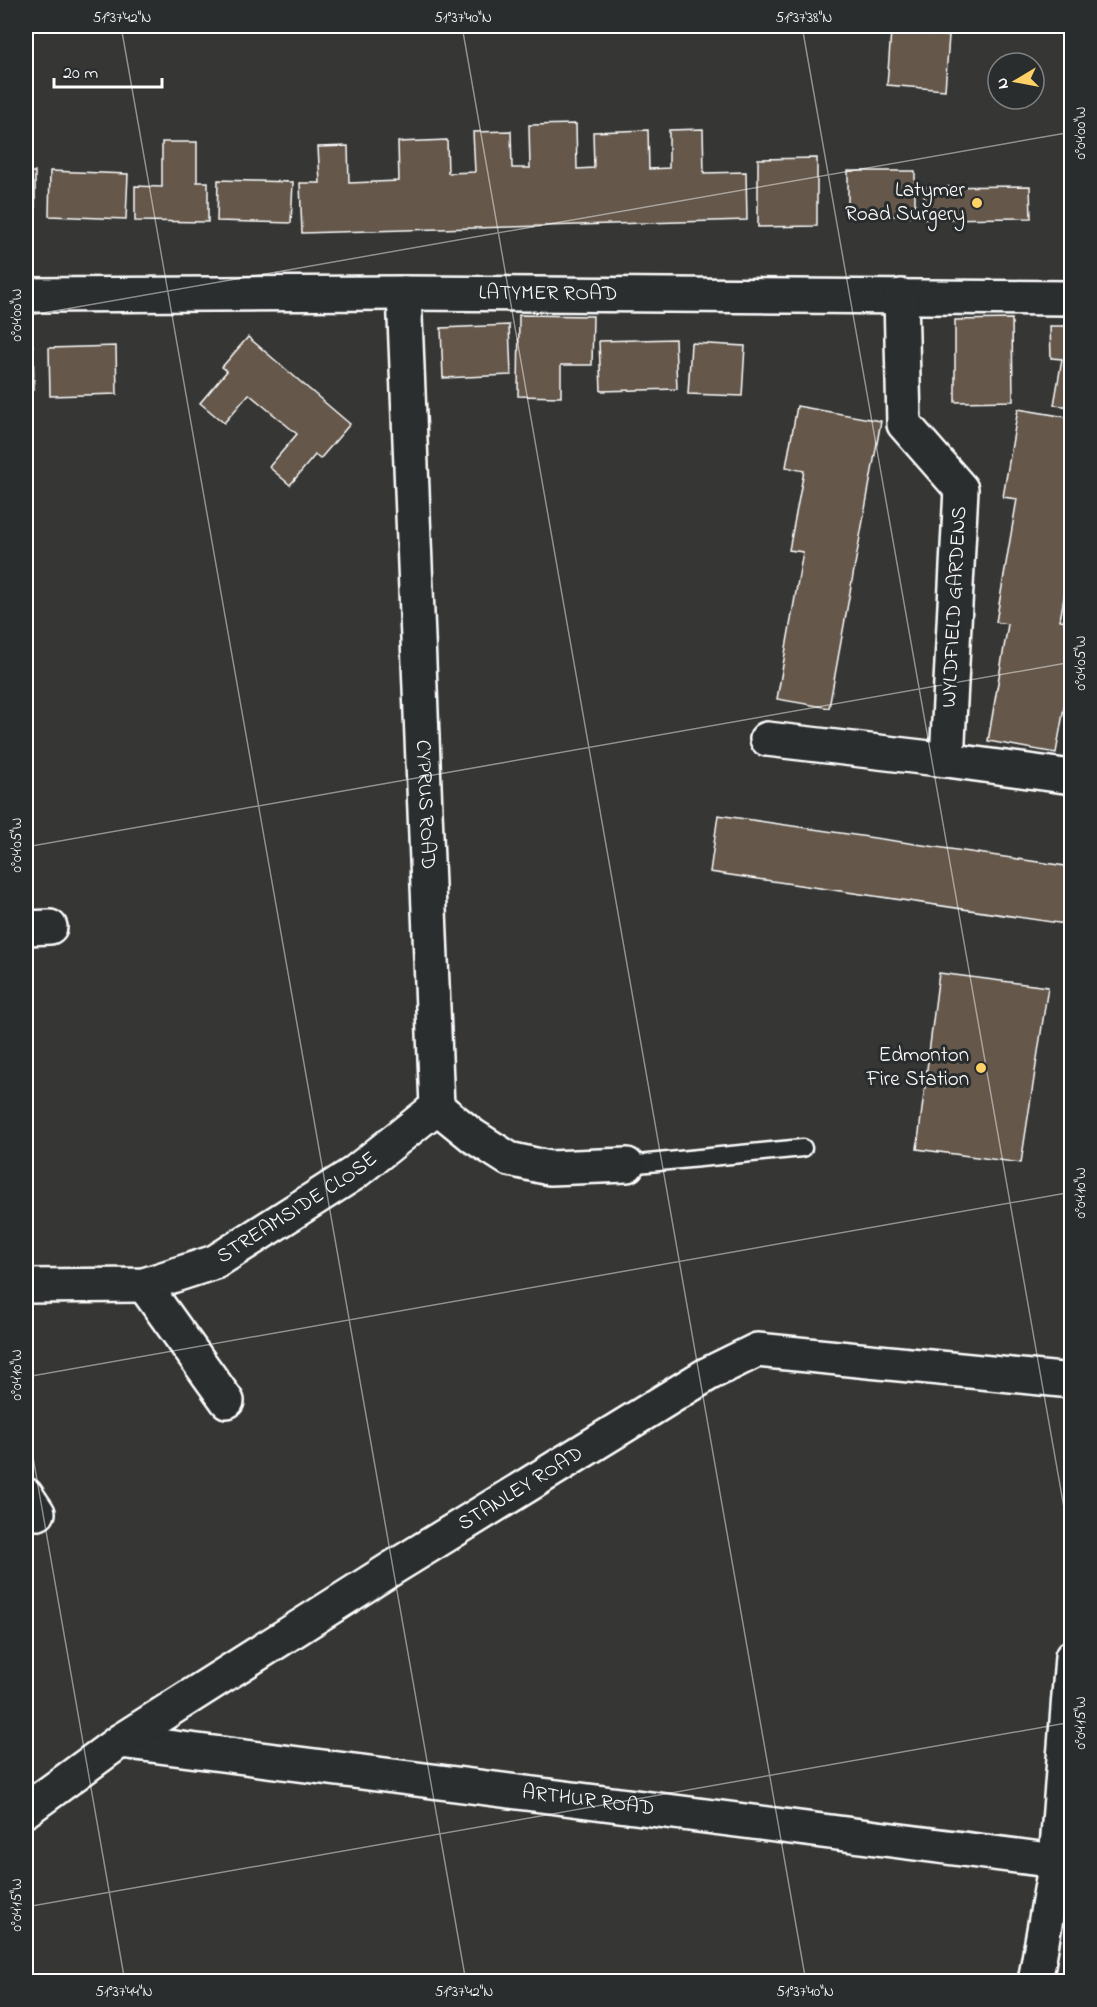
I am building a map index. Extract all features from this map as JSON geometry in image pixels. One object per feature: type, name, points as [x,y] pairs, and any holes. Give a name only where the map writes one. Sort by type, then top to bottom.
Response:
[{"type":"street","name":"LATYMER ROAD","points":[[26,295],[404,293],[1071,297]]},
{"type":"street","name":"CYPRUS ROAD","points":[[404,293],[437,1107]]},
{"type":"street","name":"WYLDFIELD GARDENS","points":[[901,296],[904,424],[961,489],[946,760]]},
{"type":"street","points":[[767,739],[1071,777]]},
{"type":"street","points":[[437,1107],[473,1136],[509,1160],[549,1168],[627,1165]]},
{"type":"street","name":"STREAMSIDE CLOSE","points":[[26,1286],[144,1285],[215,1262],[353,1174],[437,1107]]},
{"type":"street","points":[[144,1285],[227,1401]]},
{"type":"street","name":"STANLEY ROAD","points":[[26,1810],[120,1741],[391,1569],[708,1374],[757,1350],[1071,1381]]},
{"type":"street","points":[[1035,1982],[1056,1861],[1071,1657]]},
{"type":"street","name":"ARTHUR ROAD","points":[[120,1741],[1056,1861]]},
{"type":"lane","points":[[627,1165],[803,1148]]},
{"type":"building","points":[[891,31],[949,36],[945,90],[887,85]]},
{"type":"building","points":[[576,124],[577,169],[594,168],[593,132],[648,130],[649,169],[669,168],[669,130],[703,129],[704,173],[746,172],[747,220],[302,233],[300,183],[320,183],[318,147],[348,146],[349,183],[399,181],[398,142],[447,140],[448,173],[475,172],[473,132],[511,131],[512,168],[530,168],[529,125]]},
{"type":"building","points":[[162,142],[197,142],[197,182],[208,182],[208,222],[135,221],[135,186],[162,187]]},
{"type":"building","points":[[817,158],[817,226],[758,227],[758,159]]},
{"type":"building","points":[[50,171],[128,174],[126,219],[49,216]]},
{"type":"building","points":[[848,171],[915,171],[915,216],[848,216]]},
{"type":"building","points":[[26,172],[35,172],[35,216],[26,216]]},
{"type":"building","points":[[218,180],[293,182],[291,223],[217,221]]},
{"type":"building","name":"Latymer Road Surgery","points":[[1030,186],[1031,218],[925,219],[924,187]]},
{"type":"building","points":[[519,315],[593,316],[592,365],[561,365],[561,397],[518,396]]},
{"type":"building","points":[[1012,319],[1013,401],[955,402],[955,320]]},
{"type":"building","points":[[509,325],[511,375],[443,378],[441,328]]},
{"type":"building","points":[[1050,326],[1072,326],[1072,407],[1054,405],[1062,359],[1051,358]]},
{"type":"building","points":[[248,337],[350,424],[320,459],[315,455],[290,485],[269,467],[297,434],[249,394],[224,423],[200,403],[227,371],[222,367]]},
{"type":"building","points":[[675,339],[677,389],[601,391],[599,341]]},
{"type":"building","points":[[691,343],[745,346],[742,396],[688,394]]},
{"type":"building","points":[[26,346],[33,346],[34,390],[26,390]]},
{"type":"building","points":[[116,346],[117,394],[50,396],[49,348]]},
{"type":"building","points":[[797,406],[881,421],[829,708],[777,699],[803,552],[789,550],[804,471],[786,467]]},
{"type":"building","points":[[1018,409],[1072,418],[1072,476],[1067,501],[1072,502],[1072,554],[1060,620],[1072,622],[1072,663],[1056,753],[988,741],[1008,624],[996,622],[1017,499],[1003,497]]},
{"type":"building","points":[[718,815],[1072,867],[1072,925],[710,872]]},
{"type":"building","name":"Edmonton Fire Station","points":[[939,973],[1048,987],[1021,1163],[917,1149]]},
{"type":"place","name":"Latymer Road Surgery","points":[[977,203]]},
{"type":"place","name":"Edmonton Fire Station","points":[[981,1068]]}]
